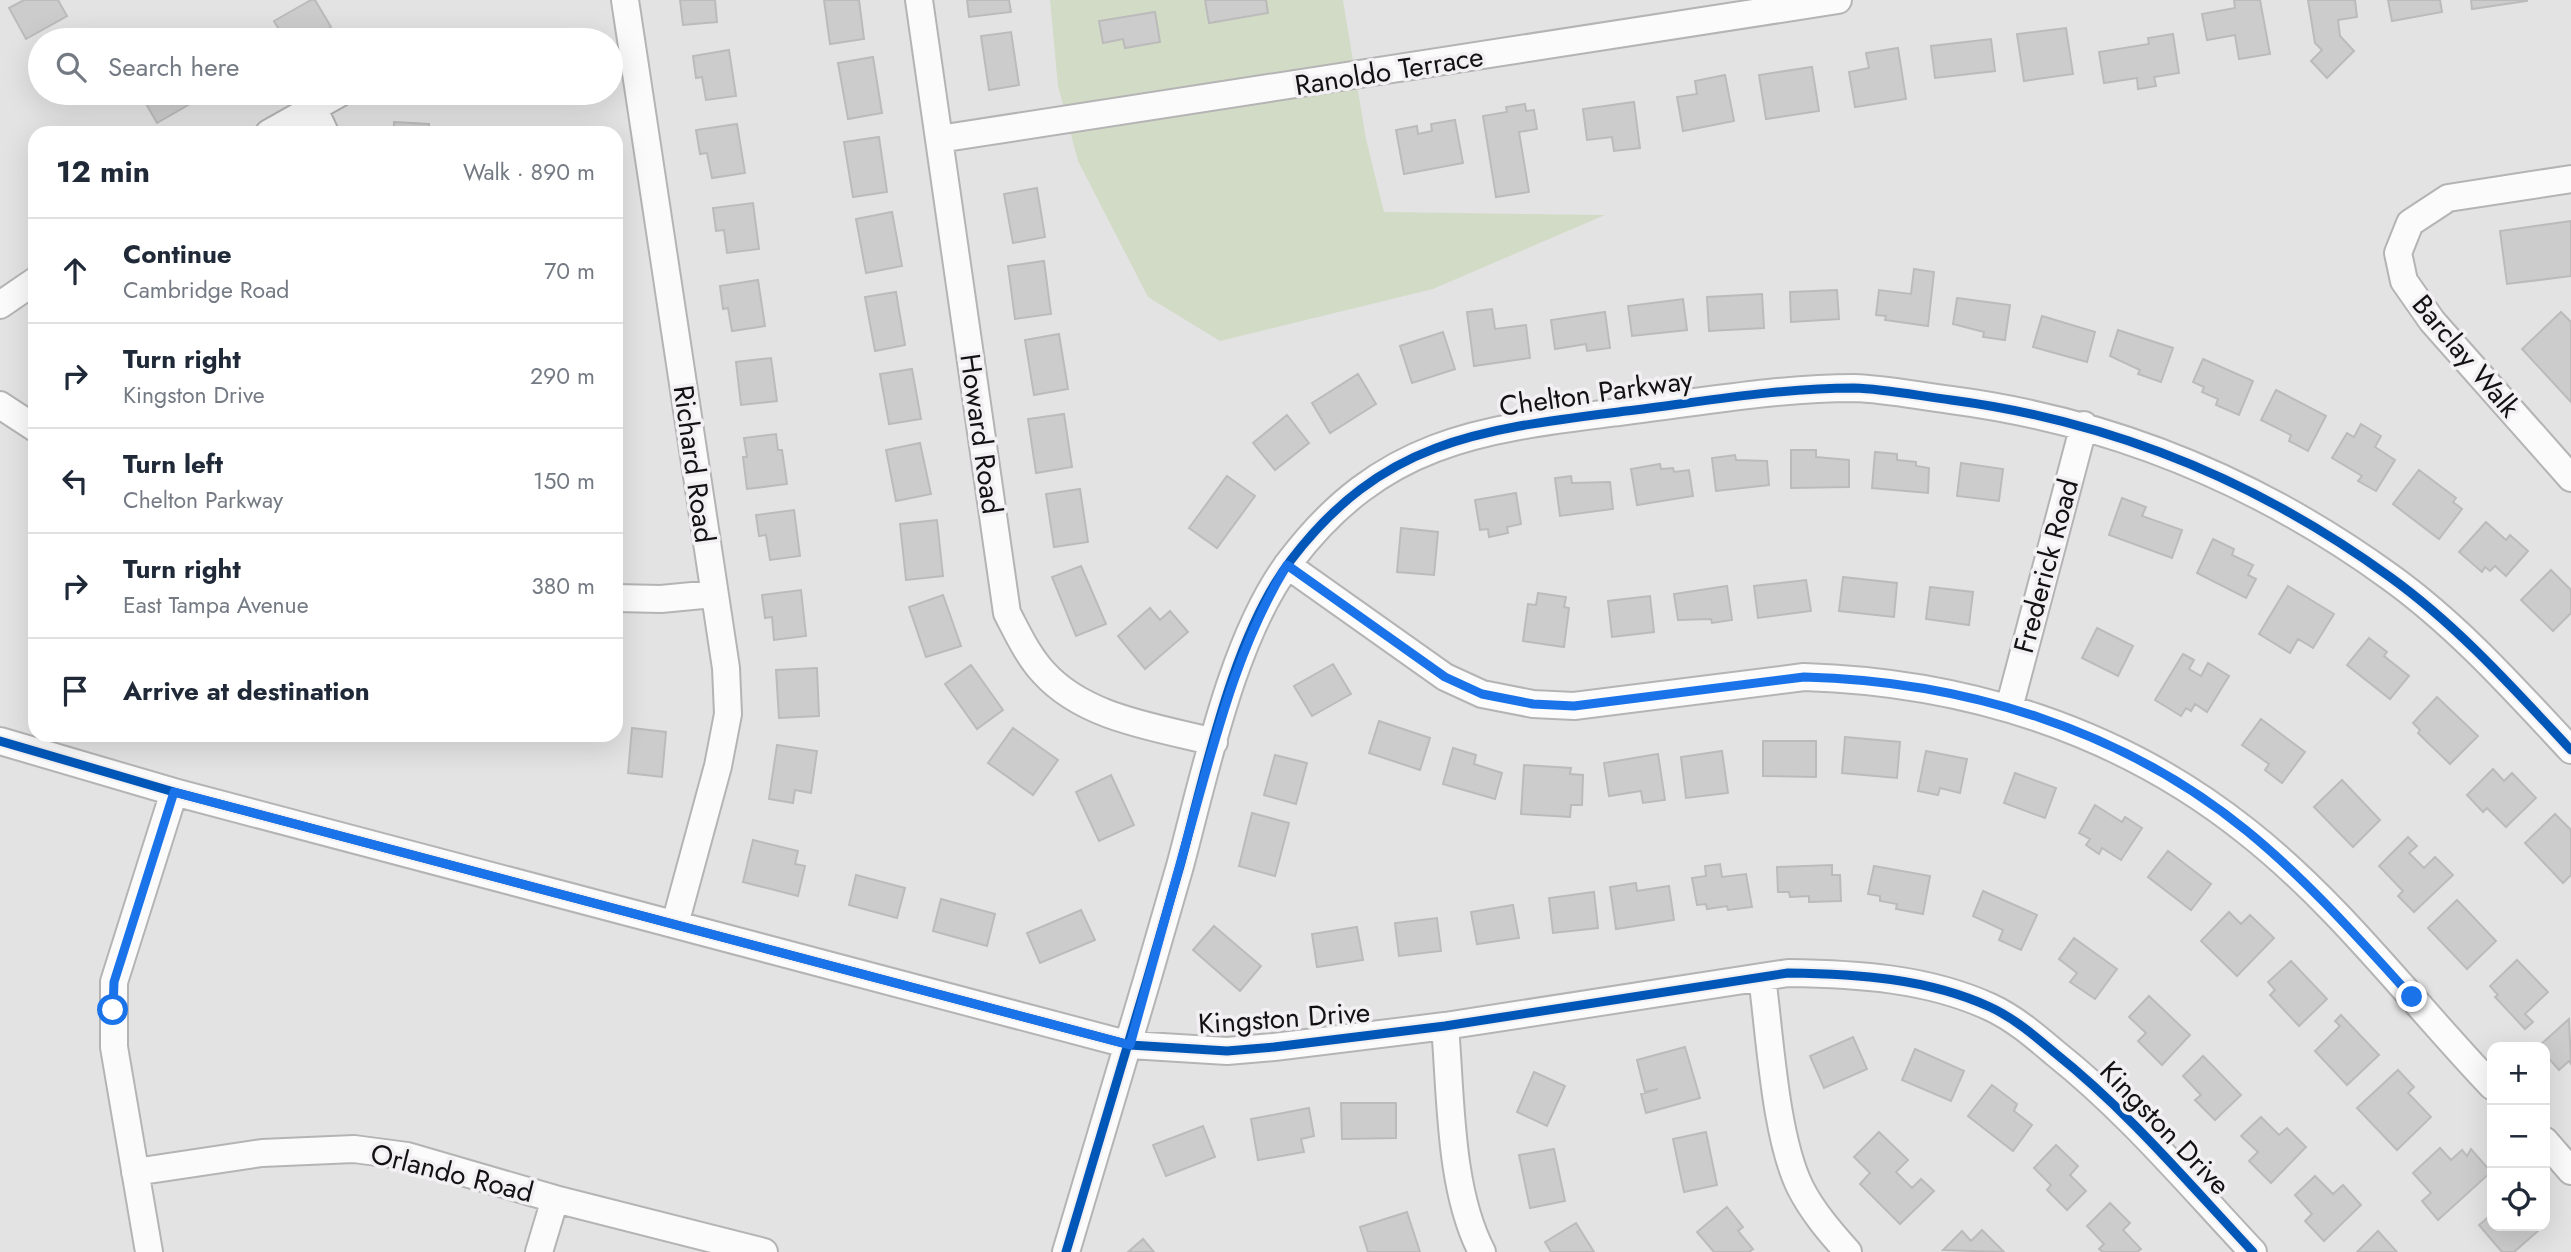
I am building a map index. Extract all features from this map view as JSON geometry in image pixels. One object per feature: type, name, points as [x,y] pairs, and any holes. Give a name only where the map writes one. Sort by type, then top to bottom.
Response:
[{"type":"street","name":"Richard Road","points":[[622,28],[625,0]]},
{"type":"street","name":"Howard Road","points":[[919,0],[1007,613],[1029,654],[1045,674],[1082,702],[1100,711],[1214,742]]},
{"type":"street","name":"Ranoldo Terrace","points":[[939,139],[1838,0]]},
{"type":"street","name":"Richard Road","points":[[623,56],[726,668],[728,714],[718,766],[675,924]]},
{"type":"street","points":[[281,126],[317,105]]},
{"type":"street","points":[[313,107],[322,126]]},
{"type":"street","name":"Barclay Walk","points":[[2571,180],[2448,198],[2410,223],[2398,253],[2404,281],[2431,321],[2571,478]]},
{"type":"street","points":[[0,305],[28,286]]},
{"type":"street","name":"Chelton Parkway","points":[[1066,1252],[1130,1045],[1214,742],[1258,615],[1287,565],[1341,504],[1377,475],[1458,437],[1521,426],[1794,390],[1859,388],[2011,408],[2084,425],[2159,450],[2221,477],[2287,512],[2393,579],[2482,656],[2571,750]]},
{"type":"street","points":[[0,405],[28,423]]},
{"type":"street","name":"Frederick Road","points":[[2008,708],[2084,425]]},
{"type":"street","points":[[1287,565],[1445,677],[1482,694],[1574,706],[1804,677],[1920,687],[2008,708],[2106,742],[2164,773],[2247,831],[2342,921],[2487,1080]]},
{"type":"street","points":[[623,598],[661,599],[713,594]]},
{"type":"street","name":"Kingston Drive","points":[[0,741],[174,792],[1130,1045],[1227,1051],[1445,1026],[1788,973],[1839,974],[1896,980],[1945,991],[1990,1007],[2024,1028],[2099,1088],[2253,1252]]},
{"type":"street","points":[[149,1252],[114,1047],[114,982],[174,792]]},
{"type":"street","points":[[1762,976],[1786,1146],[1800,1187],[1826,1228],[1848,1252]]},
{"type":"street","points":[[1445,1026],[1458,1165],[1470,1229],[1482,1252]]},
{"type":"street","points":[[2550,1147],[2571,1171]]},
{"type":"street","name":"Orlando Road","points":[[135,1172],[262,1153],[354,1149],[407,1156],[555,1199],[764,1252]]},
{"type":"street","points":[[539,1252],[555,1199]]},
{"type":"green space","points":[[1050,0],[1343,0],[1366,139],[1384,212],[1605,215],[1433,289],[1220,341],[1148,297],[1078,161],[1058,86]]},
{"type":"building","points":[[24,0],[58,0],[67,16],[46,28],[28,28],[26,39],[9,8]]},
{"type":"building","points":[[315,0],[331,27],[278,28],[274,21]]},
{"type":"building","points":[[680,0],[715,0],[717,22],[683,25]]},
{"type":"building","points":[[824,0],[859,0],[864,39],[830,44]]},
{"type":"building","points":[[967,0],[1009,0],[1011,12],[969,17]]},
{"type":"building","points":[[1205,0],[1266,0],[1268,13],[1209,23]]},
{"type":"building","points":[[2234,0],[2260,0],[2270,54],[2239,59],[2235,35],[2207,40],[2202,14],[2235,8]]},
{"type":"building","points":[[2308,0],[2355,0],[2357,17],[2338,20],[2340,36],[2354,51],[2327,78],[2311,61],[2322,50],[2315,43]]},
{"type":"building","points":[[2388,0],[2440,0],[2442,12],[2392,21]]},
{"type":"building","points":[[2471,0],[2527,0],[2527,1],[2472,9]]},
{"type":"building","points":[[1155,12],[1160,42],[1125,48],[1123,39],[1103,43],[1099,21]]},
{"type":"building","points":[[2066,28],[2073,74],[2024,81],[2017,34]]},
{"type":"building","points":[[1011,32],[1019,85],[989,90],[981,36]]},
{"type":"building","points":[[2173,34],[2179,73],[2154,77],[2156,86],[2138,89],[2137,78],[2104,83],[2099,52],[2149,44],[2148,38]]},
{"type":"building","points":[[1991,39],[1995,71],[1935,78],[1931,46]]},
{"type":"building","points":[[1898,48],[1906,99],[1855,107],[1849,72],[1869,68],[1866,53]]},
{"type":"building","points":[[729,50],[736,96],[706,100],[702,77],[696,78],[693,56]]},
{"type":"building","points":[[873,57],[882,113],[848,119],[838,63]]},
{"type":"building","points":[[1812,67],[1819,111],[1766,119],[1759,75]]},
{"type":"building","points":[[1725,75],[1734,121],[1683,131],[1677,97],[1697,94],[1695,81]]},
{"type":"building","points":[[1634,102],[1640,148],[1614,151],[1612,137],[1587,140],[1583,109]]},
{"type":"building","points":[[1525,104],[1526,111],[1534,110],[1537,129],[1519,132],[1529,192],[1496,197],[1483,116],[1507,112],[1506,107]]},
{"type":"building","points":[[147,105],[188,105],[157,123]]},
{"type":"building","points":[[1455,120],[1463,163],[1404,174],[1396,130],[1417,126],[1418,134],[1432,131],[1431,124]]},
{"type":"building","points":[[394,122],[429,124],[429,126],[394,126]]},
{"type":"building","points":[[737,124],[745,173],[712,178],[707,153],[700,154],[696,130]]},
{"type":"building","points":[[879,137],[887,192],[853,197],[844,142]]},
{"type":"building","points":[[1037,188],[1045,237],[1013,243],[1004,194]]},
{"type":"building","points":[[753,203],[759,249],[727,253],[724,230],[716,231],[713,208]]},
{"type":"building","points":[[892,212],[902,266],[866,273],[856,219]]},
{"type":"building","points":[[2571,221],[2571,276],[2507,284],[2500,231]]},
{"type":"building","points":[[1044,261],[1051,314],[1015,319],[1008,266]]},
{"type":"building","points":[[1914,269],[1934,272],[1928,326],[1885,320],[1886,316],[1876,315],[1879,290],[1911,294]]},
{"type":"building","points":[[758,280],[765,326],[732,331],[728,308],[723,309],[720,286]]},
{"type":"building","points":[[1837,290],[1839,319],[1791,322],[1790,292]]},
{"type":"building","points":[[896,292],[905,345],[875,351],[865,297]]},
{"type":"building","points":[[1762,294],[1764,328],[1709,331],[1707,297]]},
{"type":"building","points":[[1957,298],[2010,305],[2005,340],[1983,337],[1984,332],[1953,324]]},
{"type":"building","points":[[1683,299],[1687,330],[1632,336],[1628,306]]},
{"type":"building","points":[[1492,309],[1495,329],[1526,325],[1530,358],[1474,366],[1467,312]]},
{"type":"building","points":[[1605,312],[1610,348],[1587,351],[1586,344],[1555,349],[1551,320]]},
{"type":"building","points":[[2561,312],[2571,322],[2571,402],[2522,349]]},
{"type":"building","points":[[2042,316],[2095,332],[2087,362],[2033,347]]},
{"type":"building","points":[[2118,330],[2173,348],[2161,382],[2138,374],[2140,370],[2110,356]]},
{"type":"building","points":[[1443,332],[1455,369],[1412,383],[1400,346]]},
{"type":"building","points":[[1059,334],[1068,389],[1034,395],[1025,340]]},
{"type":"building","points":[[771,358],[777,401],[741,405],[736,362]]},
{"type":"building","points":[[2203,359],[2253,381],[2239,415],[2216,405],[2218,399],[2202,392],[2204,387],[2193,382]]},
{"type":"building","points":[[912,369],[921,419],[889,424],[880,374]]},
{"type":"building","points":[[1358,374],[1376,404],[1330,433],[1312,403]]},
{"type":"building","points":[[2276,390],[2326,416],[2308,451],[2289,441],[2291,435],[2261,420]]},
{"type":"building","points":[[1064,414],[1072,467],[1036,473],[1028,419]]},
{"type":"building","points":[[1287,415],[1309,443],[1275,470],[1253,443]]},
{"type":"building","points":[[2361,424],[2381,436],[2375,447],[2395,460],[2376,491],[2358,481],[2362,476],[2332,458],[2347,433],[2354,437]]},
{"type":"building","points":[[776,434],[778,450],[782,450],[787,484],[747,489],[743,457],[747,457],[744,438]]},
{"type":"building","points":[[920,443],[931,494],[896,501],[886,450]]},
{"type":"building","points":[[1791,450],[1816,450],[1816,457],[1849,460],[1849,487],[1791,488]]},
{"type":"building","points":[[1875,452],[1897,454],[1897,460],[1916,462],[1916,466],[1929,468],[1928,493],[1872,488]]},
{"type":"building","points":[[1735,455],[1736,460],[1767,461],[1769,485],[1716,491],[1712,458]]},
{"type":"building","points":[[1961,463],[2003,469],[1999,501],[1957,496]]},
{"type":"building","points":[[1660,464],[1661,469],[1673,468],[1674,472],[1689,470],[1693,496],[1637,505],[1631,469]]},
{"type":"building","points":[[2419,470],[2456,498],[2453,502],[2462,509],[2439,539],[2393,504]]},
{"type":"building","points":[[1227,476],[1255,496],[1217,548],[1189,528]]},
{"type":"building","points":[[1571,476],[1572,483],[1610,482],[1613,509],[1560,516],[1555,478]]},
{"type":"building","points":[[1080,489],[1088,542],[1054,547],[1046,494]]},
{"type":"building","points":[[1516,493],[1521,524],[1507,527],[1508,533],[1489,537],[1488,529],[1480,530],[1475,500]]},
{"type":"building","points":[[2122,498],[2146,507],[2142,516],[2182,530],[2172,558],[2109,535]]},
{"type":"building","points":[[794,510],[800,556],[770,560],[766,535],[759,536],[756,515]]},
{"type":"building","points":[[937,520],[943,576],[906,580],[900,524]]},
{"type":"building","points":[[2486,522],[2506,540],[2510,535],[2528,551],[2506,576],[2495,566],[2490,571],[2485,567],[2482,572],[2459,552]]},
{"type":"building","points":[[1401,528],[1438,532],[1434,575],[1397,572]]},
{"type":"building","points":[[2213,539],[2234,549],[2232,555],[2253,565],[2248,575],[2256,579],[2246,598],[2197,573]]},
{"type":"building","points":[[1081,566],[1106,624],[1076,636],[1052,577]]},
{"type":"building","points":[[2551,570],[2571,590],[2571,613],[2553,631],[2521,600]]},
{"type":"building","points":[[1843,577],[1897,583],[1894,617],[1839,611]]},
{"type":"building","points":[[1806,580],[1811,611],[1758,618],[1754,586]]},
{"type":"building","points":[[1727,586],[1732,620],[1712,623],[1711,619],[1678,620],[1674,594]]},
{"type":"building","points":[[2288,586],[2334,614],[2313,648],[2298,639],[2290,653],[2259,634]]},
{"type":"building","points":[[1930,587],[1973,592],[1969,625],[1926,619]]},
{"type":"building","points":[[801,590],[806,636],[774,640],[772,617],[765,618],[762,595]]},
{"type":"building","points":[[1538,593],[1566,597],[1564,607],[1569,608],[1564,647],[1523,641],[1528,604],[1536,605]]},
{"type":"building","points":[[943,595],[961,646],[926,657],[909,607]]},
{"type":"building","points":[[1650,596],[1654,632],[1612,637],[1608,601]]},
{"type":"building","points":[[1150,608],[1160,620],[1170,611],[1188,632],[1145,669],[1118,636]]},
{"type":"building","points":[[2097,628],[2133,646],[2118,676],[2082,658]]},
{"type":"building","points":[[2369,638],[2387,652],[2384,656],[2409,676],[2390,699],[2347,665]]},
{"type":"building","points":[[2183,654],[2194,660],[2189,669],[2201,676],[2208,663],[2229,676],[2207,712],[2195,704],[2191,711],[2186,708],[2181,716],[2155,700]]},
{"type":"building","points":[[1333,664],[1351,694],[1312,716],[1294,686]]},
{"type":"building","points":[[971,665],[1003,710],[977,729],[945,684]]},
{"type":"building","points":[[817,668],[819,716],[779,718],[776,670]]},
{"type":"building","points":[[2437,697],[2478,736],[2450,764],[2418,733],[2420,730],[2413,723]]},
{"type":"building","points":[[2261,719],[2305,752],[2282,783],[2265,770],[2269,764],[2242,745]]},
{"type":"building","points":[[1379,721],[1430,738],[1420,770],[1369,753]]},
{"type":"building","points":[[632,728],[666,732],[662,777],[628,773]]},
{"type":"building","points":[[1013,728],[1058,760],[1033,795],[988,763]]},
{"type":"building","points":[[1845,737],[1900,742],[1897,778],[1842,773]]},
{"type":"building","points":[[1763,741],[1816,741],[1816,777],[1763,776]]},
{"type":"building","points":[[777,745],[817,751],[811,793],[795,790],[793,803],[769,799]]},
{"type":"building","points":[[1453,748],[1476,755],[1474,764],[1502,773],[1495,799],[1443,784]]},
{"type":"building","points":[[1722,751],[1728,793],[1686,798],[1681,757]]},
{"type":"building","points":[[1926,751],[1967,759],[1960,793],[1940,788],[1938,795],[1918,791]]},
{"type":"building","points":[[1658,754],[1665,800],[1643,803],[1641,791],[1609,796],[1604,763]]},
{"type":"building","points":[[1275,755],[1307,763],[1296,804],[1264,795]]},
{"type":"building","points":[[1524,765],[1571,768],[1570,774],[1583,775],[1582,805],[1571,805],[1570,817],[1521,814]]},
{"type":"building","points":[[2493,769],[2504,781],[2512,773],[2536,798],[2506,827],[2487,808],[2483,812],[2467,795]]},
{"type":"building","points":[[2015,773],[2056,788],[2045,818],[2004,803]]},
{"type":"building","points":[[1111,775],[1134,825],[1099,841],[1076,792]]},
{"type":"building","points":[[2342,780],[2380,820],[2353,847],[2314,807]]},
{"type":"building","points":[[2095,805],[2122,822],[2125,817],[2142,828],[2121,860],[2102,848],[2099,854],[2086,845],[2090,839],[2079,833]]},
{"type":"building","points":[[1252,813],[1289,823],[1275,876],[1239,866]]},
{"type":"building","points":[[2555,814],[2571,830],[2571,875],[2563,883],[2525,843]]},
{"type":"building","points":[[2408,837],[2417,846],[2409,853],[2424,868],[2435,857],[2453,875],[2414,912],[2398,896],[2403,891],[2379,866]]},
{"type":"building","points":[[753,840],[798,851],[795,864],[805,866],[798,896],[743,882]]},
{"type":"building","points":[[2168,851],[2211,884],[2191,910],[2148,877]]},
{"type":"building","points":[[1720,864],[1722,877],[1746,874],[1752,907],[1728,910],[1727,906],[1707,909],[1706,904],[1697,905],[1692,878],[1706,876],[1705,866]]},
{"type":"building","points":[[1832,865],[1832,875],[1840,875],[1841,901],[1809,902],[1809,896],[1790,897],[1789,892],[1778,892],[1777,867]]},
{"type":"building","points":[[1874,866],[1930,876],[1923,914],[1896,909],[1897,904],[1880,901],[1880,896],[1868,894]]},
{"type":"building","points":[[856,875],[905,888],[897,918],[849,905]]},
{"type":"building","points":[[1636,883],[1637,891],[1669,886],[1674,920],[1616,929],[1610,887]]},
{"type":"building","points":[[1983,891],[2037,915],[2021,950],[1999,940],[2003,930],[1973,916]]},
{"type":"building","points":[[1594,892],[1598,928],[1553,933],[1549,898]]},
{"type":"building","points":[[941,899],[995,914],[987,946],[933,931]]},
{"type":"building","points":[[2457,900],[2496,941],[2467,969],[2428,928]]},
{"type":"building","points":[[1513,905],[1519,938],[1477,944],[1471,912]]},
{"type":"building","points":[[1081,910],[1095,940],[1040,963],[1027,933]]},
{"type":"building","points":[[2229,912],[2241,924],[2250,915],[2274,938],[2237,976],[2201,941]]},
{"type":"building","points":[[1437,918],[1441,951],[1399,956],[1395,923]]},
{"type":"building","points":[[1214,926],[1261,966],[1240,991],[1193,950]]},
{"type":"building","points":[[1357,927],[1363,960],[1317,967],[1312,934]]},
{"type":"building","points":[[2074,938],[2117,969],[2095,999],[2070,982],[2077,973],[2059,959]]},
{"type":"building","points":[[2517,960],[2548,992],[2525,1014],[2533,1022],[2525,1029],[2495,997],[2498,995],[2490,986]]},
{"type":"building","points":[[2291,961],[2327,999],[2299,1026],[2270,995],[2275,990],[2268,982]]},
{"type":"building","points":[[2149,996],[2190,1035],[2162,1065],[2138,1041],[2146,1033],[2129,1017]]},
{"type":"building","points":[[2341,1015],[2379,1055],[2347,1085],[2315,1051],[2340,1026],[2335,1021]]},
{"type":"building","points":[[2569,1019],[2571,1064],[2569,1061],[2559,1070],[2550,1060],[2550,1042],[2544,1042]]},
{"type":"building","points":[[1853,1037],[1867,1069],[1824,1088],[1810,1056]]},
{"type":"building","points":[[1685,1047],[1700,1098],[1646,1113],[1641,1094],[1658,1089],[1645,1092],[1637,1060]]},
{"type":"building","points":[[1915,1049],[1964,1071],[1951,1101],[1902,1080]]},
{"type":"building","points":[[2203,1056],[2241,1095],[2215,1120],[2195,1100],[2201,1095],[2183,1076]]},
{"type":"building","points":[[2398,1070],[2414,1087],[2408,1093],[2431,1117],[2397,1150],[2357,1108]]},
{"type":"building","points":[[1534,1072],[1565,1086],[1547,1126],[1517,1112]]},
{"type":"building","points":[[1992,1085],[2017,1104],[2014,1111],[2032,1125],[2013,1151],[1968,1116]]},
{"type":"building","points":[[1341,1103],[1396,1103],[1396,1138],[1342,1139]]},
{"type":"building","points":[[1309,1108],[1314,1136],[1301,1139],[1304,1152],[1258,1160],[1251,1119]]},
{"type":"building","points":[[2261,1117],[2279,1135],[2287,1128],[2306,1147],[2271,1183],[2249,1161],[2258,1152],[2241,1136]]},
{"type":"building","points":[[1203,1126],[1215,1157],[1166,1176],[1153,1145]]},
{"type":"building","points":[[1706,1132],[1717,1185],[1684,1192],[1673,1139]]},
{"type":"building","points":[[1879,1132],[1908,1160],[1896,1172],[1912,1188],[1921,1179],[1934,1191],[1900,1224],[1860,1184],[1870,1173],[1854,1157]]},
{"type":"building","points":[[2056,1145],[2078,1166],[2070,1175],[2086,1191],[2067,1210],[2047,1190],[2051,1185],[2034,1168]]},
{"type":"building","points":[[2440,1148],[2451,1160],[2462,1150],[2467,1156],[2471,1149],[2487,1167],[2487,1176],[2438,1220],[2422,1201],[2431,1193],[2413,1173]]},
{"type":"building","points":[[1554,1149],[1565,1201],[1530,1208],[1519,1155]]},
{"type":"building","points":[[2315,1176],[2333,1194],[2343,1185],[2361,1205],[2324,1241],[2305,1221],[2312,1214],[2295,1195]]},
{"type":"building","points":[[2110,1203],[2130,1223],[2123,1230],[2141,1249],[2137,1252],[2103,1252],[2099,1249],[2104,1244],[2087,1226]]},
{"type":"building","points":[[1727,1207],[1743,1227],[1738,1231],[1753,1249],[1749,1252],[1714,1252],[1697,1232]]},
{"type":"building","points":[[1407,1212],[1420,1252],[1368,1252],[1360,1227]]},
{"type":"building","points":[[2487,1218],[2487,1231],[2538,1231],[2514,1252],[2502,1252],[2479,1225]]},
{"type":"building","points":[[1576,1223],[1594,1252],[1551,1252],[1545,1242]]},
{"type":"building","points":[[1982,1230],[2004,1252],[1943,1250],[1962,1231],[1971,1241]]},
{"type":"building","points":[[2378,1231],[2397,1252],[2357,1252]]},
{"type":"building","points":[[1143,1239],[1154,1252],[1128,1252]]},
{"type":"cycle path","points":[[1066,1252],[1180,866],[1223,706],[1253,626],[1291,560],[1326,519],[1363,488],[1400,464],[1440,446],[1527,425],[1797,390],[1854,388],[1902,393],[2010,410],[2069,423],[2126,440],[2236,485],[2289,512],[2340,543],[2390,577],[2439,616],[2485,659],[2571,750]]},
{"type":"cycle path","points":[[0,741],[174,792],[1130,1045],[1227,1051],[1274,1047],[1445,1026],[1788,973],[1865,977],[1916,984],[1966,997],[1990,1007],[2032,1034],[2108,1099],[2253,1252]]},
{"type":"route","points":[[113,1010],[114,982],[174,792],[1130,1045],[1214,742],[1246,643],[1258,615],[1287,565],[1445,677],[1482,694],[1506,699],[1533,704],[1574,706],[1804,677],[1832,678],[1920,687],[1980,699],[2051,720],[2106,742],[2164,773],[2247,831],[2324,903],[2412,997]]}]
